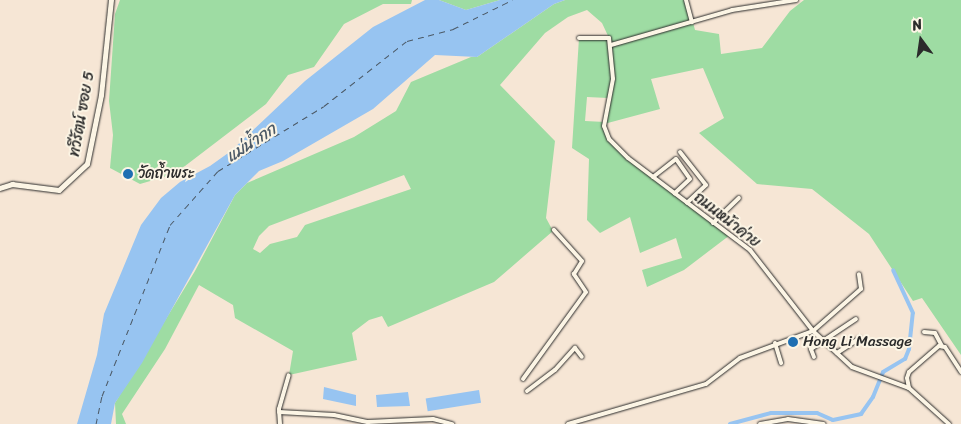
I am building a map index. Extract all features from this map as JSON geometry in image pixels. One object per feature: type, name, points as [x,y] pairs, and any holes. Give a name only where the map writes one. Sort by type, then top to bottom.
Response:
[{"type":"street","name":"ทวีรัตน์ ซอย 5","points":[[0,188],[12,184],[59,190],[87,164],[101,95],[111,0]]},
{"type":"street","points":[[686,0],[692,22]]},
{"type":"street","points":[[579,38],[609,38],[611,45],[750,6],[796,0]]},
{"type":"street","name":"ถนนหน้าค่าย","points":[[611,45],[613,79],[604,126],[609,139],[687,203],[750,250],[814,331],[852,367],[909,388],[949,424]]},
{"type":"street","points":[[680,152],[706,185],[687,203]]},
{"type":"street","points":[[653,176],[676,160],[690,179],[675,193]]},
{"type":"street","points":[[713,223],[739,198]]},
{"type":"street","points":[[524,379],[586,292],[574,274],[582,261],[554,230]]},
{"type":"street","points":[[568,424],[706,384],[740,358],[775,343],[814,331],[861,289],[859,274]]},
{"type":"street","points":[[814,357],[811,349],[825,342],[856,319]]},
{"type":"street","points":[[924,332],[934,333],[961,372]]},
{"type":"street","points":[[837,353],[860,338]]},
{"type":"street","points":[[775,343],[781,363]]},
{"type":"street","points":[[909,388],[909,372],[942,346]]},
{"type":"street","points":[[527,391],[555,370],[575,348],[582,357]]},
{"type":"street","points":[[280,424],[279,412],[289,375]]},
{"type":"street","points":[[279,412],[334,415],[368,422],[433,418],[452,424]]},
{"type":"street","points":[[760,424],[788,419],[824,424]]},
{"type":"green space","points":[[120,0],[412,0],[411,4],[383,4],[344,24],[314,67],[288,75],[266,104],[185,166],[164,177],[140,184],[110,168],[113,135],[109,101],[115,14]]},
{"type":"green space","points":[[439,0],[500,0],[466,10]]},
{"type":"green space","points":[[565,0],[687,0],[695,30],[719,34],[721,54],[762,48],[790,11],[804,0],[961,0],[961,355],[922,298],[913,301],[869,234],[812,189],[757,184],[699,133],[724,118],[703,68],[651,79],[660,109],[604,124],[609,139],[617,147],[730,235],[684,270],[647,287],[642,270],[682,258],[676,238],[640,253],[630,217],[600,233],[587,220],[589,159],[572,148],[579,38],[609,38],[602,23],[587,10],[568,17],[545,33],[500,85],[555,141],[546,218],[553,231],[494,282],[388,327],[382,316],[369,320],[352,333],[357,360],[289,375],[293,351],[235,318],[233,305],[199,285],[165,349],[122,414],[126,424],[116,424],[115,403],[195,271],[235,195],[247,183],[354,137],[396,111],[411,82],[471,57],[477,57],[554,4]],"holes":[[[587,97],[608,98],[605,122],[585,121]],[[404,175],[411,189],[305,225],[297,237],[270,244],[260,253],[253,249],[259,236],[269,226]]]},
{"type":"water","name":"แม่น้ำกก","points":[[425,0],[439,0],[466,10],[500,0],[565,0],[554,4],[477,57],[435,55],[373,109],[283,161],[259,171],[235,195],[142,363],[115,403],[111,424],[77,424],[97,355],[104,314],[141,225],[161,198],[180,182],[210,166],[231,151],[305,81],[373,27]]},
{"type":"water","points":[[324,387],[356,395],[356,406],[323,399]]},
{"type":"water","points":[[479,390],[481,403],[428,411],[426,398]]},
{"type":"water","points":[[408,392],[410,406],[377,407],[376,395]]},
{"type":"waterway","points":[[730,424],[771,413],[817,413],[833,420],[861,414],[873,397],[883,372],[905,359],[909,349],[913,313],[893,270]]},
{"type":"ferry route","points":[[96,424],[102,396],[170,225],[218,171],[324,106],[407,41],[453,29],[512,0]]},
{"type":"place","name":"วัดถ้ำพระ","points":[[128,174]]},
{"type":"place","name":"Hong Li Massage","points":[[793,342]]}]
